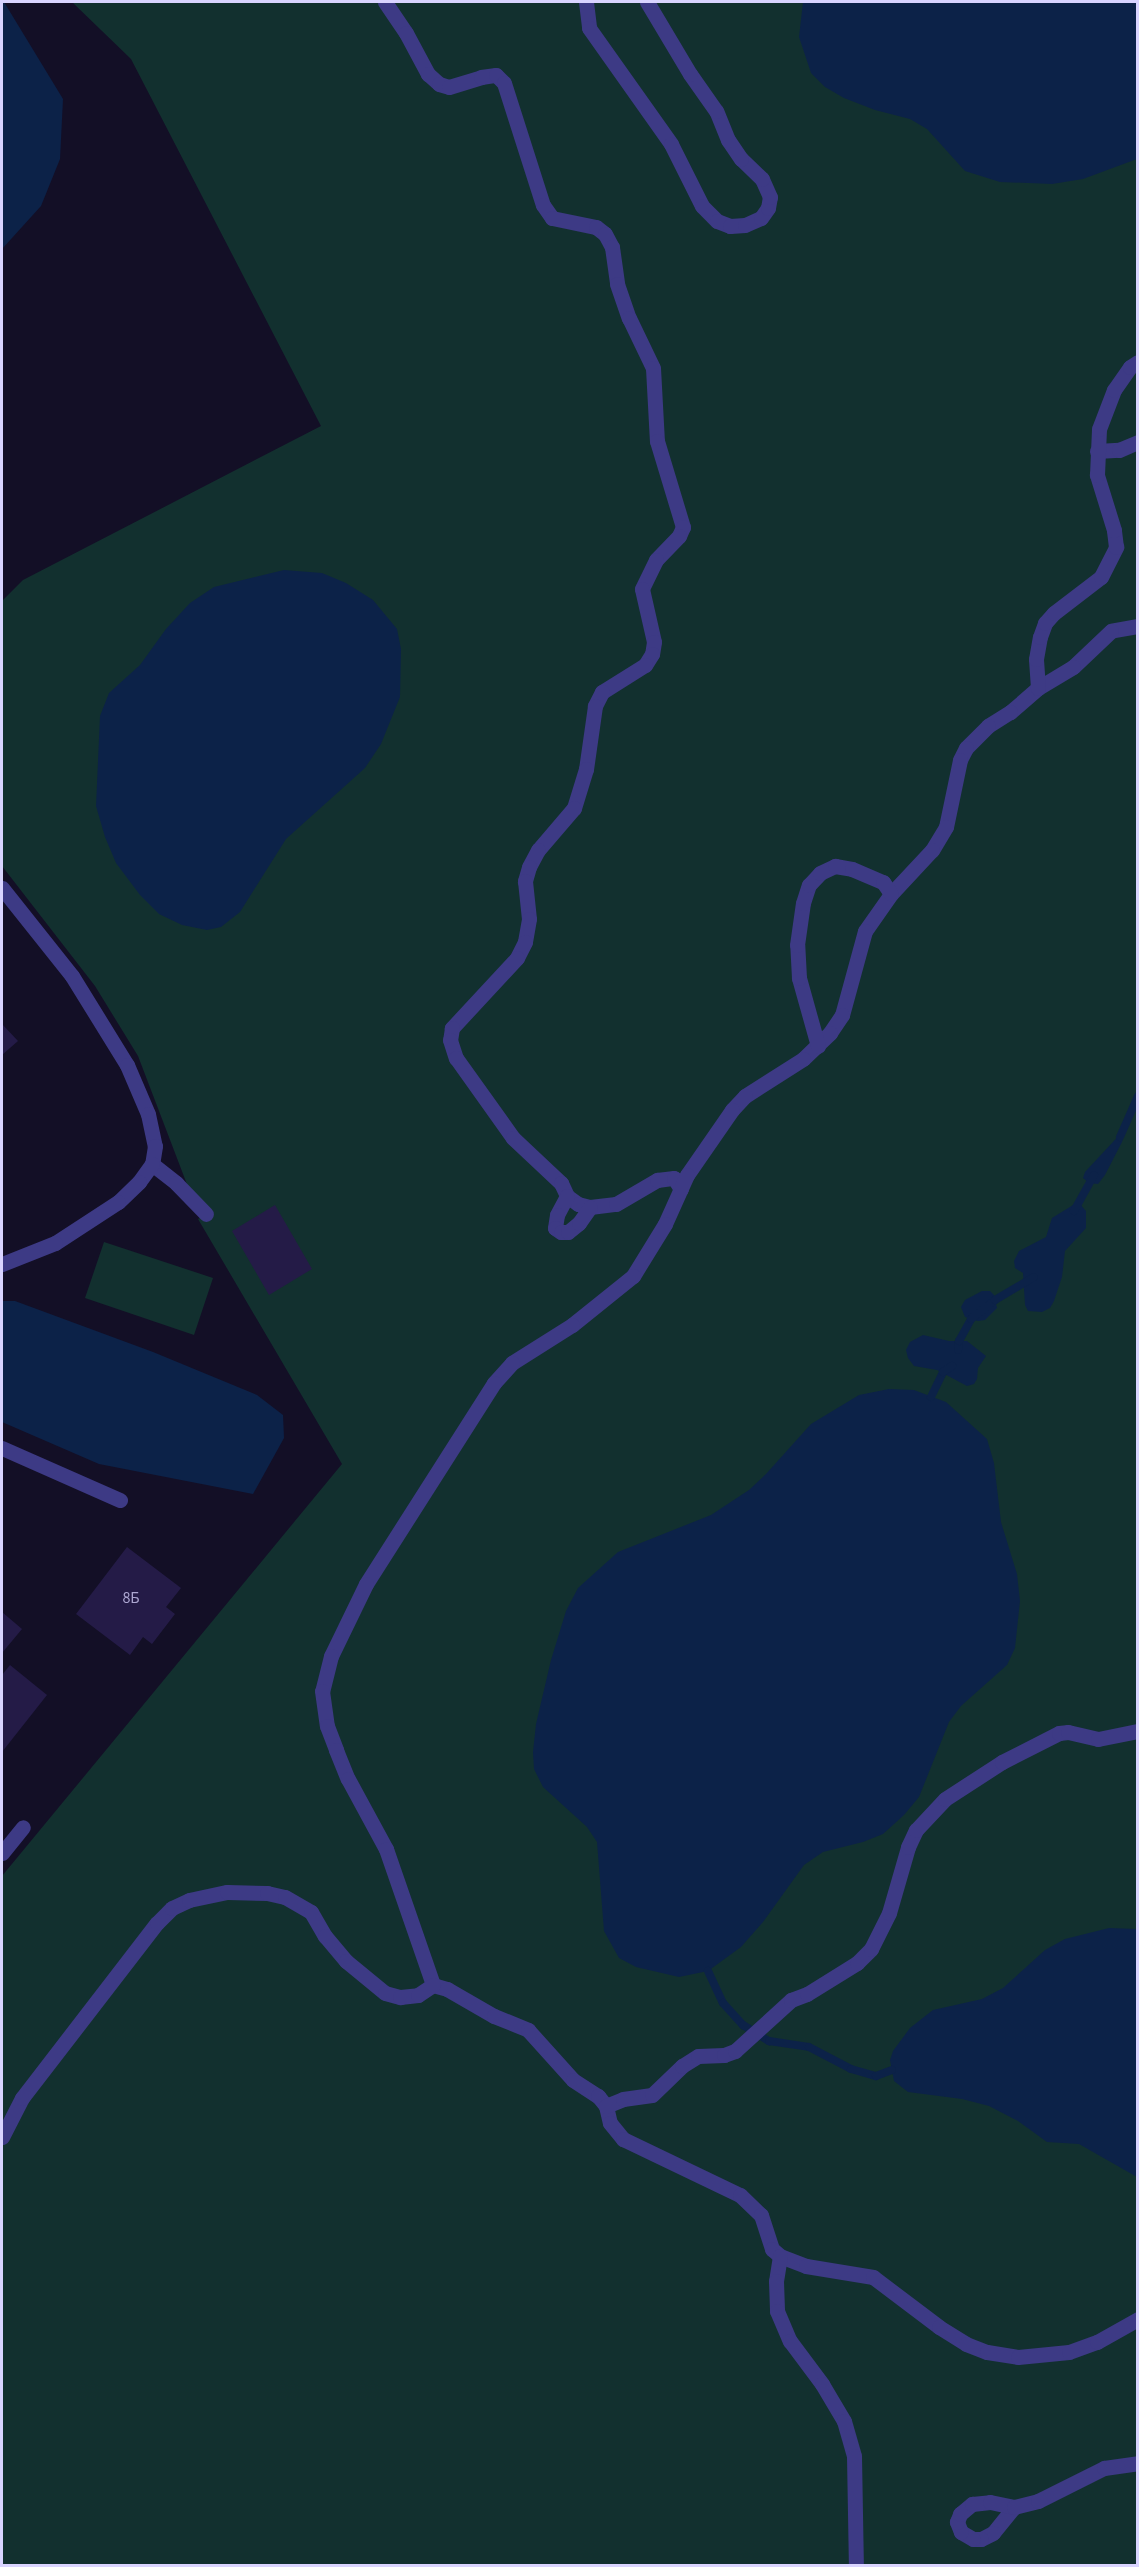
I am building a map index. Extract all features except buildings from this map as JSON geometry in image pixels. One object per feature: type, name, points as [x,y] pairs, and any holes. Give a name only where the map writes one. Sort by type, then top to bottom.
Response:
[{"type":"street","points":[[385,2],[406,33],[428,74],[439,84],[449,87],[481,76],[496,75],[504,83],[543,205],[552,218],[563,223],[596,227],[605,234],[612,247],[617,284],[625,307],[653,368],[657,441],[664,471],[683,527],[679,536],[656,560],[642,589],[654,642],[652,654],[645,665],[603,692],[595,706],[585,778],[574,808],[538,850],[530,867],[525,882],[529,919],[525,942],[517,958],[452,1028],[450,1040],[456,1059],[513,1138],[561,1183],[567,1196],[578,1204],[590,1207],[616,1204],[657,1180],[674,1178],[681,1189]]},
{"type":"street","points":[[586,2],[585,11],[589,28],[671,144],[702,206],[717,221],[730,226],[745,225],[761,218],[768,208],[770,196],[762,179],[741,159],[728,140],[716,111],[690,74],[647,2]]},
{"type":"street","points":[[1038,688],[1036,659],[1045,623],[1054,613],[1101,577],[1116,546],[1114,530],[1097,475],[1097,451],[1105,407],[1130,367],[1137,362]]},
{"type":"street","points":[[1097,451],[1119,450],[1137,442]]},
{"type":"street","points":[[433,1985],[386,1849],[348,1779],[327,1726],[322,1691],[324,1674],[366,1584],[494,1383],[512,1363],[572,1325],[633,1276],[656,1241],[681,1189],[722,1123],[745,1096],[784,1072],[818,1046],[842,1015],[866,931],[891,894],[932,850],[946,827],[956,776],[966,748],[988,726],[1010,712],[1038,688],[1073,667],[1111,630],[1137,626]]},
{"type":"street","points":[[818,1046],[800,978],[798,956],[802,903],[809,885],[820,873],[835,866],[852,869],[883,882],[891,894]]},
{"type":"street","points":[[2,888],[72,976],[127,1065],[148,1114],[155,1146],[152,1164],[140,1182],[109,1208],[55,1243],[2,1264]]},
{"type":"street","points":[[152,1164],[176,1183],[206,1214]]},
{"type":"street","points":[[567,1196],[557,1215],[555,1228],[561,1232],[568,1232],[579,1223],[590,1207]]},
{"type":"street","points":[[2,1448],[120,1500]]},
{"type":"street","points":[[606,2106],[624,2099],[652,2095],[682,2066],[698,2056],[724,2055],[735,2051],[791,2000],[807,1994],[857,1963],[872,1949],[890,1913],[905,1856],[916,1830],[945,1799],[1002,1762],[1059,1733],[1098,1738],[1137,1731]]},
{"type":"street","points":[[2,1853],[22,1827]]},
{"type":"street","points":[[2,2137],[22,2098],[157,1923],[172,1908],[189,1900],[227,1892],[267,1893],[285,1897],[311,1912],[325,1936],[346,1961],[385,1992],[400,1997],[418,1995],[433,1985],[447,1989],[494,2016],[528,2030],[573,2080],[598,2096],[606,2106],[610,2123],[623,2139],[740,2195],[752,2204],[768,2228],[772,2249],[780,2256],[806,2266],[873,2277],[939,2327],[966,2344],[987,2352],[1018,2357],[1044,2357],[1069,2352],[1097,2342],[1137,2319]]},
{"type":"street","points":[[780,2256],[776,2281],[777,2311],[790,2341],[822,2384],[844,2421],[854,2456],[856,2565]]},
{"type":"street","points":[[1014,2507],[1038,2501],[1104,2468],[1137,2463]]},
{"type":"green space","points":[[72,2],[1137,2],[1137,2565],[2,2565],[2,1876],[342,1464],[198,1219],[206,1214],[188,1187],[138,1056],[95,986],[2,866],[2,601],[23,580],[321,426],[131,59]]},
{"type":"green space","points":[[104,1242],[213,1278],[194,1335],[85,1298]]},
{"type":"water","points":[[2,2],[63,99],[60,159],[41,206],[2,249]]},
{"type":"water","points":[[803,2],[1137,2],[1137,159],[1083,179],[1052,184],[1000,182],[965,171],[927,129],[910,119],[875,110],[844,98],[825,87],[811,73],[799,37]]},
{"type":"water","points":[[284,570],[322,573],[346,583],[373,600],[397,629],[401,649],[400,697],[381,744],[365,768],[286,839],[240,912],[221,927],[207,930],[182,925],[159,914],[140,895],[116,863],[105,837],[96,806],[100,716],[109,693],[140,665],[166,629],[190,603],[214,587]]},
{"type":"water","points":[[1125,1129],[1122,1142],[1105,1175],[1098,1184],[1089,1183],[1083,1178],[1085,1172]]},
{"type":"water","points":[[1078,1202],[1086,1211],[1086,1228],[1065,1251],[1062,1277],[1054,1301],[1050,1308],[1042,1312],[1028,1311],[1025,1305],[1023,1273],[1015,1268],[1014,1261],[1019,1251],[1046,1237],[1052,1218]]},
{"type":"water","points":[[982,1291],[990,1291],[994,1295],[997,1308],[985,1320],[978,1321],[965,1317],[961,1307],[965,1300]]},
{"type":"water","points":[[2,1301],[15,1301],[153,1352],[257,1395],[283,1415],[284,1438],[253,1494],[99,1464],[2,1422]]},
{"type":"water","points":[[923,1335],[949,1341],[967,1341],[986,1356],[978,1368],[974,1384],[967,1386],[937,1370],[914,1366],[906,1350],[910,1342]]},
{"type":"water","points":[[889,1389],[914,1390],[946,1402],[987,1439],[994,1463],[1001,1522],[1017,1574],[1020,1601],[1015,1648],[1007,1665],[961,1706],[949,1722],[919,1797],[904,1815],[883,1834],[863,1842],[823,1852],[804,1865],[763,1922],[741,1947],[708,1971],[679,1977],[636,1967],[619,1958],[604,1931],[597,1842],[587,1827],[543,1787],[534,1769],[536,1724],[551,1660],[566,1611],[578,1588],[618,1552],[711,1515],[749,1490],[811,1424],[859,1395]]},
{"type":"water","points":[[1109,1928],[1137,1929],[1137,2177],[1079,2144],[1047,2142],[1018,2121],[989,2106],[962,2099],[908,2092],[894,2081],[890,2060],[893,2051],[910,2028],[933,2010],[982,1999],[1003,1988],[1045,1950],[1065,1939]]},
{"type":"waterway","points":[[1120,1137],[1138,1096]]},
{"type":"waterway","points":[[1074,1211],[1094,1175]]},
{"type":"waterway","points":[[958,1350],[959,1341],[971,1319],[995,1300],[1034,1277]]},
{"type":"waterway","points":[[931,1397],[943,1372],[952,1366]]},
{"type":"waterway","points":[[708,1971],[723,2003],[743,2025],[769,2041],[809,2047],[851,2069],[876,2076],[892,2070]]}]
